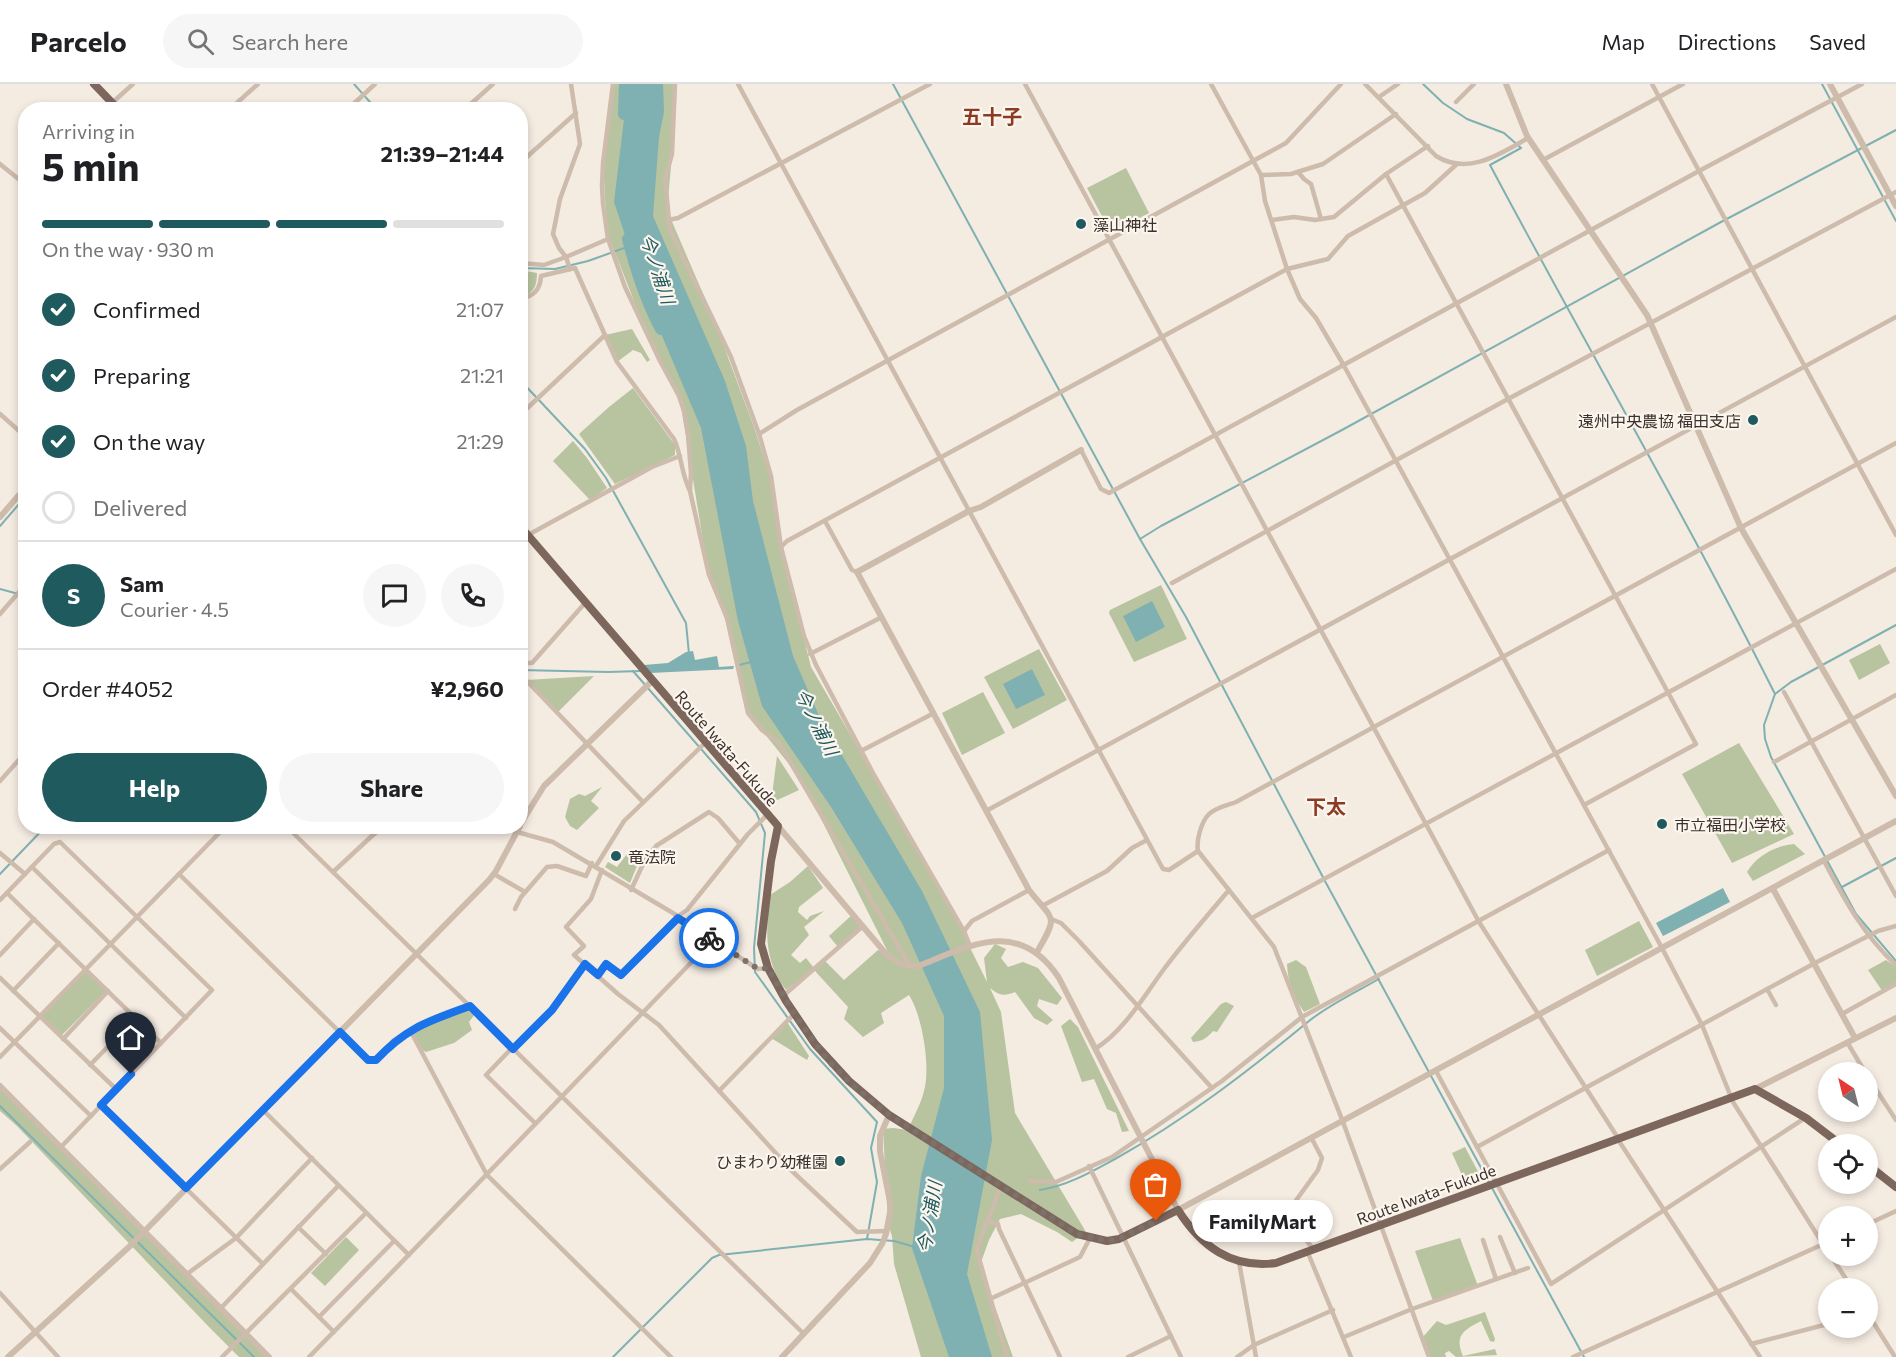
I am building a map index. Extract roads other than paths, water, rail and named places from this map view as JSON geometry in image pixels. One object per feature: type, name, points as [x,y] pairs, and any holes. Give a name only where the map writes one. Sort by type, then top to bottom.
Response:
[{"type":"main road","points":[[94,84],[113,102]]},
{"type":"main road","name":"Route Iwata-Fukude","points":[[528,535],[778,826],[761,944],[768,968],[783,996],[826,1058],[849,1082],[889,1115],[1077,1234],[1107,1241],[1125,1237],[1178,1210],[1198,1238],[1209,1246],[1239,1262],[1264,1265],[1276,1263],[1730,1096],[1755,1089]]},
{"type":"main road","points":[[1755,1089],[1805,1118],[1827,1134]]},
{"type":"main road","points":[[1878,1173],[1896,1187]]},
{"type":"street","points":[[113,102],[133,84]]},
{"type":"street","points":[[238,102],[258,84]]},
{"type":"street","points":[[355,102],[375,84]]},
{"type":"street","points":[[473,102],[493,84]]},
{"type":"street","points":[[570,269],[554,234],[560,200],[580,144],[571,84]]},
{"type":"street","points":[[614,84],[603,162],[602,186],[608,239],[625,287],[679,396],[684,411],[691,473],[690,491]]},
{"type":"street","points":[[675,84],[672,154],[665,179],[670,230],[731,357],[759,434],[771,476],[781,547],[810,654],[861,751],[964,931],[970,946]]},
{"type":"street","points":[[748,84],[739,86],[1163,869],[1169,870],[1198,851]]},
{"type":"street","points":[[668,220],[678,218],[930,84]]},
{"type":"street","points":[[1025,84],[1479,922],[1760,1357]]},
{"type":"street","points":[[1211,84],[1261,175],[1265,201],[1287,269],[1300,299],[1317,318],[1343,364],[1662,948],[1702,1025],[1730,1096],[1818,1231]]},
{"type":"street","points":[[759,434],[797,410],[1286,143],[1341,84]]},
{"type":"street","points":[[1365,84],[1444,161],[1457,164],[1479,162],[1492,158],[1528,138]]},
{"type":"street","points":[[1379,97],[1398,84]]},
{"type":"street","points":[[1456,102],[1474,84]]},
{"type":"street","points":[[1506,84],[1528,138],[1640,303],[1651,323],[1741,528],[1896,796]]},
{"type":"street","points":[[1652,84],[1896,535]]},
{"type":"street","points":[[1543,160],[1683,84]]},
{"type":"street","points":[[1830,84],[1893,194],[1896,206]]},
{"type":"street","points":[[857,572],[969,511],[981,507],[1081,450],[1101,489],[1109,493],[1862,84]]},
{"type":"street","points":[[528,157],[576,113]]},
{"type":"street","points":[[1261,175],[1298,172],[1323,164],[1396,114]]},
{"type":"street","points":[[1272,220],[1334,217],[1386,174],[1428,147]]},
{"type":"street","points":[[0,164],[18,179]]},
{"type":"street","points":[[781,547],[787,541],[1287,269],[1328,259],[1348,236],[1425,194],[1457,164]]},
{"type":"street","points":[[1298,172],[1311,184],[1321,219]]},
{"type":"street","points":[[1386,174],[1696,744],[1584,805]]},
{"type":"street","points":[[1172,583],[1508,399],[1893,194]]},
{"type":"street","points":[[528,264],[544,265],[608,239]]},
{"type":"street","points":[[528,296],[537,292],[541,276],[575,268],[617,362],[674,439],[690,491],[709,575],[727,618],[748,713],[762,730],[779,743],[914,966]]},
{"type":"street","points":[[986,811],[1896,317]]},
{"type":"street","points":[[528,407],[605,335]]},
{"type":"street","points":[[0,414],[18,430]]},
{"type":"street","points":[[1429,1357],[1343,1122],[1274,947],[1198,851],[1196,843],[1209,814],[1236,802],[1896,443]]},
{"type":"street","points":[[528,535],[652,466],[680,456]]},
{"type":"street","points":[[0,518],[18,497]]},
{"type":"street","points":[[825,521],[852,570],[857,572],[882,617],[1029,890],[1051,919],[1060,923],[1079,941],[1212,1088]]},
{"type":"street","points":[[1252,918],[1896,569]]},
{"type":"street","points":[[0,614],[18,593]]},
{"type":"street","points":[[528,663],[532,663],[585,603]]},
{"type":"street","points":[[810,654],[882,617]]},
{"type":"street","points":[[528,813],[544,786],[652,681]]},
{"type":"street","points":[[528,682],[643,802]]},
{"type":"street","points":[[1784,692],[1896,896]]},
{"type":"street","points":[[1774,762],[1896,695]]},
{"type":"street","points":[[861,751],[934,713]]},
{"type":"street","points":[[515,909],[525,892],[547,867],[557,866],[586,876],[617,830],[705,743]]},
{"type":"street","points":[[0,782],[18,761]]},
{"type":"street","points":[[631,890],[644,862],[656,846],[709,812],[718,818],[740,844]]},
{"type":"street","points":[[598,975],[606,964],[621,975],[676,917],[687,910],[740,844],[767,815]]},
{"type":"street","points":[[778,826],[887,955],[900,964],[914,966],[970,946],[992,941],[1006,941],[1036,952],[1045,959],[1059,978],[1178,1210],[1896,821]]},
{"type":"street","points":[[528,832],[553,842],[594,865],[758,969],[768,968]]},
{"type":"street","points":[[0,1057],[218,834]]},
{"type":"street","points":[[294,834],[804,1334]]},
{"type":"street","points":[[333,872],[374,834]]},
{"type":"street","points":[[8,1357],[144,1232],[264,1111],[494,874],[516,834]]},
{"type":"street","points":[[1042,906],[1107,871],[1132,848],[1147,840]]},
{"type":"street","points":[[0,900],[54,844],[60,842],[212,990],[61,1147]]},
{"type":"street","points":[[1030,1181],[1056,1182],[1112,1157],[1212,1088],[1302,1017],[1608,850]]},
{"type":"street","points":[[0,854],[25,874]]},
{"type":"street","points":[[1824,861],[1852,913],[1868,935],[1896,965]]},
{"type":"street","points":[[32,867],[186,1018]]},
{"type":"street","points":[[602,870],[591,899],[566,927],[584,946],[574,956],[659,1025],[793,1172],[857,1232],[887,1231]]},
{"type":"street","points":[[179,874],[368,1060],[376,1060],[393,1041],[410,1030],[470,1006]]},
{"type":"street","points":[[494,874],[525,892]]},
{"type":"street","points":[[1773,889],[1855,1038]]},
{"type":"street","points":[[964,931],[972,921],[1029,890]]},
{"type":"street","points":[[1095,1050],[1121,1026],[1184,943],[1229,890]]},
{"type":"street","points":[[7,893],[161,1043]]},
{"type":"street","points":[[0,955],[34,919]]},
{"type":"street","points":[[1036,952],[1051,927],[1051,919]]},
{"type":"street","points":[[783,996],[863,926]]},
{"type":"street","points":[[1477,1147],[1868,935],[1896,926]]},
{"type":"street","points":[[309,1357],[713,940]]},
{"type":"street","points":[[13,991],[59,943]]},
{"type":"street","points":[[535,1123],[486,1075],[552,1010],[585,964]]},
{"type":"street","points":[[0,978],[116,1089]]},
{"type":"street","points":[[1842,1014],[1896,984]]},
{"type":"street","points":[[1767,989],[1776,1005]]},
{"type":"street","points":[[63,1039],[108,991]]},
{"type":"street","points":[[719,1091],[794,1014]]},
{"type":"street","points":[[90,1065],[136,1018]]},
{"type":"street","points":[[1755,1089],[1896,1018]]},
{"type":"street","points":[[0,1028],[91,1116]]},
{"type":"street","points":[[410,1030],[487,1175],[671,1357]]},
{"type":"street","points":[[1847,1042],[1859,1062]]},
{"type":"street","points":[[1436,1071],[1477,1147],[1492,1183],[1551,1284],[1805,1118]]},
{"type":"street","points":[[0,1086],[269,1357]]},
{"type":"street","points":[[1878,1092],[1895,1117]]},
{"type":"street","points":[[101,1105],[262,1263]]},
{"type":"street","points":[[264,1111],[409,1256]]},
{"type":"street","points":[[782,1357],[870,1263],[882,1244],[891,1207],[880,1136],[889,1115]]},
{"type":"street","points":[[1312,1139],[1321,1154],[1320,1167],[1284,1217],[1306,1234],[1351,1357]]},
{"type":"street","points":[[0,1169],[30,1142]]},
{"type":"street","points":[[187,1275],[236,1238],[312,1158]]},
{"type":"street","points":[[1089,1166],[1181,1357]]},
{"type":"street","points":[[220,1308],[338,1186]]},
{"type":"street","points":[[1000,1187],[977,1251],[1007,1357]]},
{"type":"street","points":[[1878,1219],[1896,1211]]},
{"type":"street","points":[[222,1357],[365,1214]]},
{"type":"street","points":[[988,1221],[998,1224],[1060,1357]]},
{"type":"street","points":[[298,1227],[326,1254]]},
{"type":"street","points":[[1500,1237],[1515,1273]]},
{"type":"street","points":[[990,1299],[1080,1257],[1090,1238]]},
{"type":"street","points":[[1483,1240],[1496,1279]]},
{"type":"street","points":[[319,1317],[394,1241]]},
{"type":"street","points":[[1576,1356],[1818,1247]]},
{"type":"street","points":[[1239,1262],[1256,1357]]},
{"type":"street","points":[[1344,1337],[1412,1309],[1528,1268]]},
{"type":"street","points":[[291,1289],[334,1332]]},
{"type":"street","points":[[0,1293],[58,1357]]},
{"type":"street","points":[[1237,1357],[1254,1345],[1333,1310]]},
{"type":"street","points":[[1751,1344],[1818,1327]]},
{"type":"street","points":[[1878,1330],[1895,1357]]},
{"type":"street","points":[[1128,1357],[1172,1336]]},
{"type":"street","points":[[1587,1351],[1590,1357]]},
{"type":"water","points":[[625,84],[663,84],[664,112],[659,137],[653,216],[725,381],[746,446],[753,501],[793,656],[820,718],[922,891],[980,1012],[992,1140],[967,1274],[992,1357],[949,1357],[912,1248],[921,1176],[944,1088],[944,1016],[902,923],[831,807],[762,706],[738,621],[701,428],[646,298],[614,202],[624,119]]},
{"type":"water","points":[[1152,601],[1165,627],[1136,642],[1123,616]]},
{"type":"water","points":[[693,651],[695,660],[717,656],[719,667],[734,666],[733,669],[650,673],[644,665],[668,663],[686,652]]},
{"type":"water","points":[[1032,669],[1045,695],[1016,709],[1003,684]]},
{"type":"water","points":[[1723,888],[1730,902],[1663,936],[1656,923]]},
{"type":"waterway","points":[[354,84],[370,102]]},
{"type":"waterway","name":"今ノ浦川","points":[[624,114],[625,84]]},
{"type":"waterway","points":[[893,84],[1140,539],[1186,617],[1326,883],[1584,1357]]},
{"type":"waterway","points":[[1423,84],[1443,103],[1467,119],[1504,133],[1521,148],[1490,165],[1706,561],[1775,694]]},
{"type":"waterway","points":[[1822,84],[1896,221]]},
{"type":"waterway","points":[[1140,539],[1721,222],[1896,130]]},
{"type":"waterway","name":"今ノ浦川","points":[[628,239],[642,285],[661,329]]},
{"type":"waterway","points":[[528,268],[555,269],[588,261],[630,246]]},
{"type":"waterway","points":[[528,388],[585,449],[606,478],[686,623],[689,654]]},
{"type":"waterway","points":[[0,526],[18,505]]},
{"type":"waterway","points":[[0,589],[18,594]]},
{"type":"waterway","points":[[1896,625],[1791,682],[1775,694],[1764,725],[1765,739],[1771,757],[1856,914],[1896,961]]},
{"type":"waterway","points":[[739,665],[751,662]]},
{"type":"waterway","points":[[528,670],[641,671]]},
{"type":"waterway","points":[[633,671],[756,812],[765,833],[754,948],[755,972],[810,1049],[877,1122],[871,1148],[877,1182],[867,1239]]},
{"type":"waterway","points":[[0,874],[38,834]]},
{"type":"waterway","points":[[1842,887],[1896,858]]},
{"type":"waterway","points":[[1040,1190],[1079,1178],[1141,1144],[1215,1094],[1317,1015],[1379,979]]},
{"type":"waterway","points":[[0,1106],[254,1357]]},
{"type":"waterway","points":[[613,1357],[712,1258],[719,1255],[867,1239],[894,1241],[915,1247]]},
{"type":"place","name":"藻山神社","points":[[1081,224]]},
{"type":"place","name":"遠州中央農協 福田支店","points":[[1753,420]]},
{"type":"place","name":"市立福田小学校","points":[[1662,824]]},
{"type":"place","name":"竜法院","points":[[616,856]]},
{"type":"place","name":"ひまわり幼稚園","points":[[840,1161]]},
{"type":"place","name":"FamilyMart","points":[[1156,1221]]},
{"type":"district","name":"五十子","points":[[992,116]]},
{"type":"district","name":"下太","points":[[1326,806]]}]
